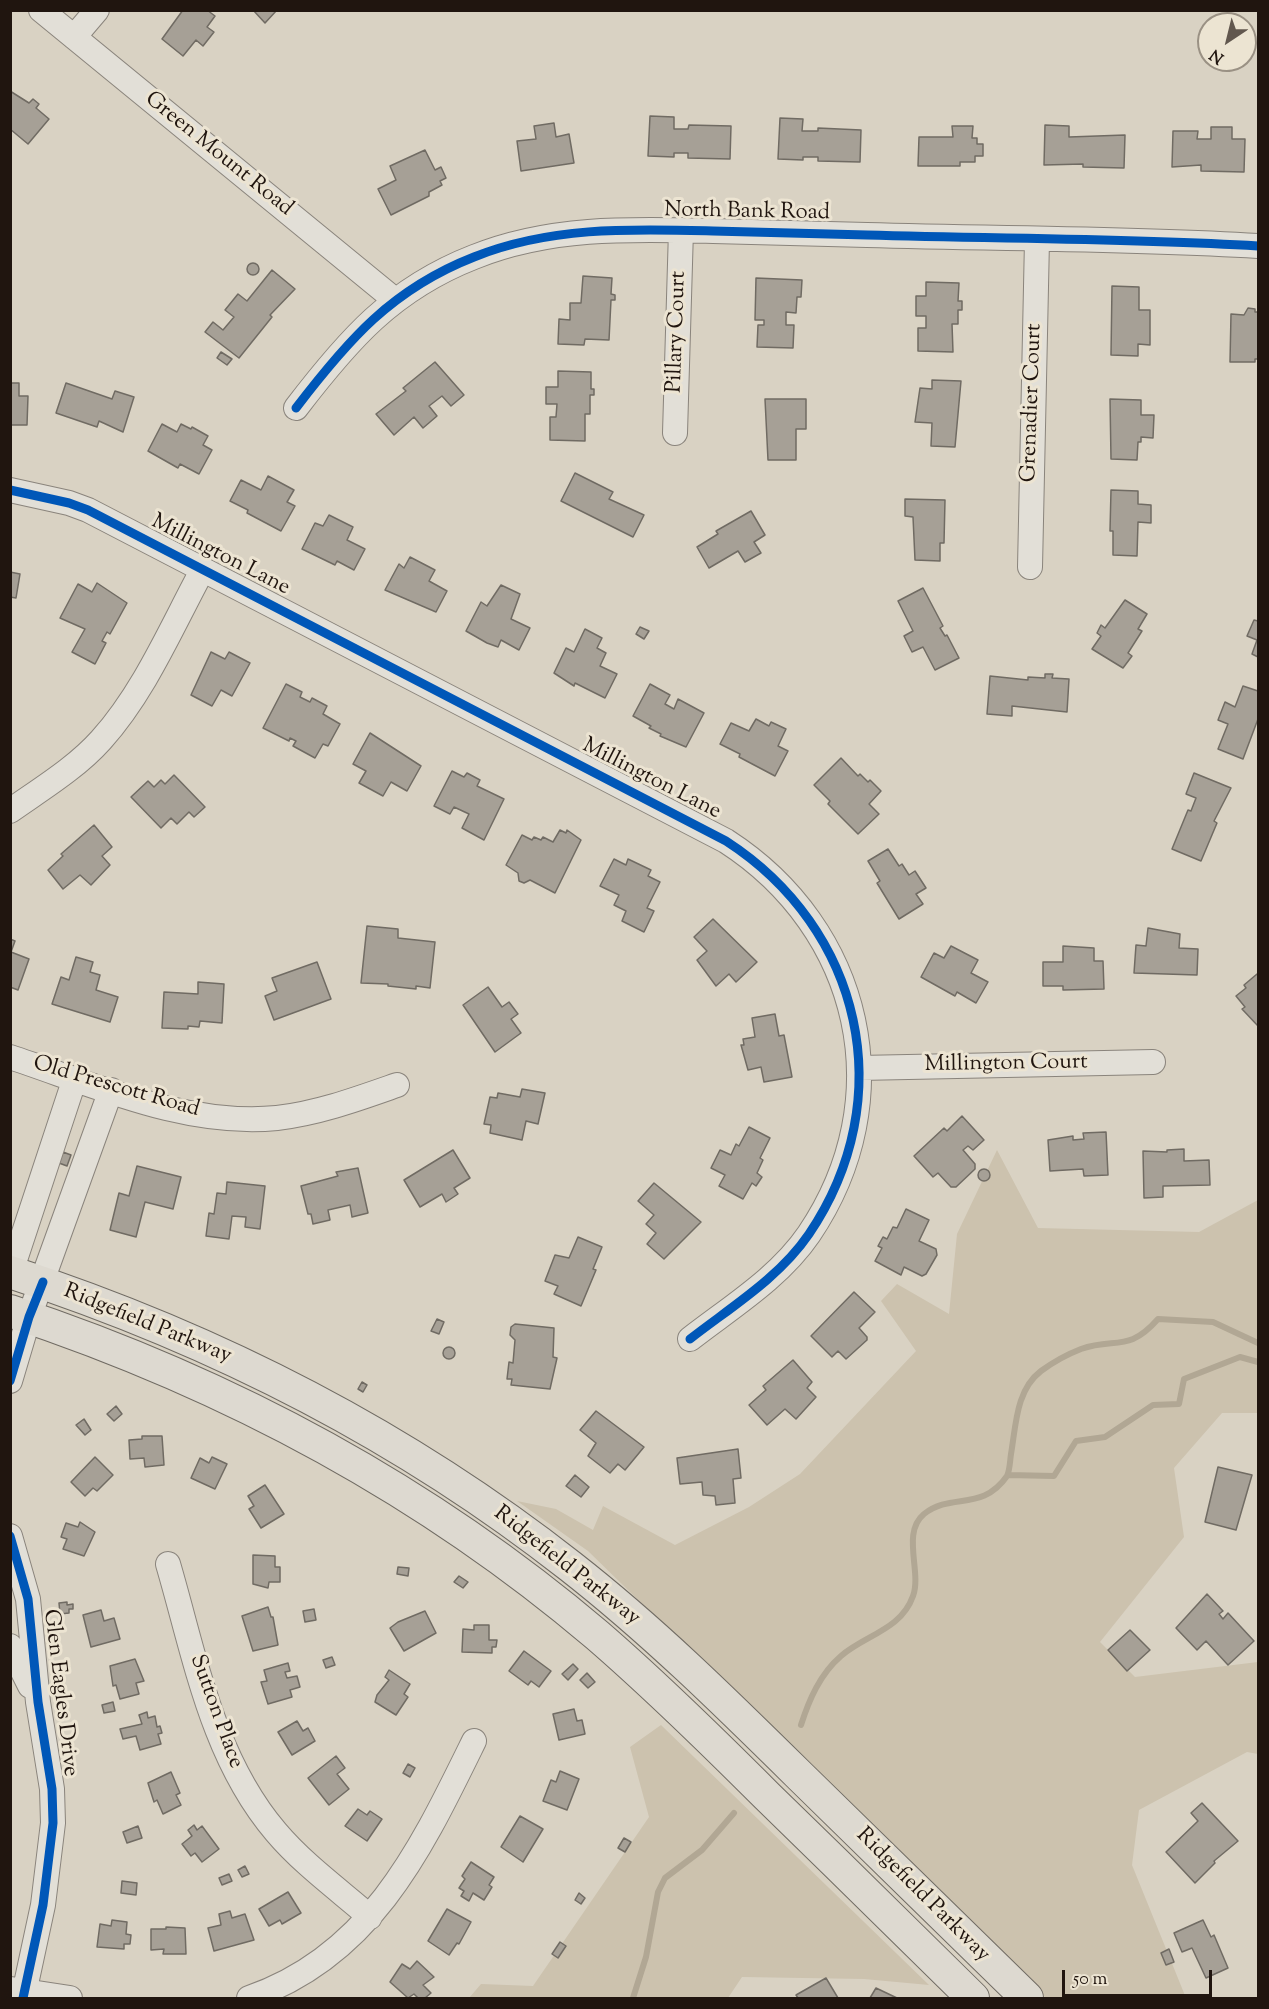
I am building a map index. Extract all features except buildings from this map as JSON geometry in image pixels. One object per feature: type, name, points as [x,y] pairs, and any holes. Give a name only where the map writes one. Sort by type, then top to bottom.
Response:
[{"type":"main road","name":"Ridgefield Parkway","points":[[11,1273],[43,1282],[192,1341],[307,1396],[418,1460],[506,1519],[602,1591],[686,1665],[1027,1998]]},
{"type":"main road","name":"Ridgefield Parkway","points":[[20,1314],[131,1355],[240,1404],[350,1461],[485,1548],[596,1634],[658,1689],[973,1998]]},
{"type":"street","name":"Green Mount Road","points":[[41,10],[395,300]]},
{"type":"street","points":[[74,37],[97,10]]},
{"type":"street","name":"North Bank Road","points":[[296,408],[337,354],[395,300],[430,278],[474,257],[530,239],[572,232],[681,230],[1258,246]]},
{"type":"street","name":"Pillary Court","points":[[675,433],[681,230]]},
{"type":"street","name":"Grenadier Court","points":[[1030,567],[1037,240]]},
{"type":"street","name":"Millington Lane","points":[[10,490],[88,510],[726,841],[776,878],[798,903],[820,934],[836,965],[853,1014],[859,1068],[857,1110],[843,1171],[808,1235],[772,1275],[690,1339]]},
{"type":"street","points":[[10,811],[71,767],[99,742],[120,717],[138,689],[203,569]]},
{"type":"street","name":"Old Prescott Road","points":[[10,1057],[111,1090],[196,1114],[265,1118],[329,1108],[396,1085]]},
{"type":"street","name":"Millington Court","points":[[859,1068],[1153,1062]]},
{"type":"street","points":[[11,1273],[75,1078]]},
{"type":"street","points":[[10,1381],[20,1314],[43,1282],[111,1090]]},
{"type":"street","name":"Glen Eagles Drive","points":[[10,1536],[28,1599],[38,1702],[52,1789],[52,1843],[43,1905],[19,1993]]},
{"type":"street","name":"Sutton Place","points":[[168,1564],[214,1720],[231,1765],[254,1804],[277,1833],[370,1917]]},
{"type":"street","name":"Glen Eagles Drive","points":[[10,1646],[38,1702]]},
{"type":"street","points":[[249,1998],[287,1983],[315,1967],[350,1939],[370,1917],[384,1901],[442,1806],[474,1741]]},
{"type":"street","points":[[19,1993],[70,1998]]},
{"type":"shaded area","points":[[997,1150],[1038,1228],[1199,1232],[1258,1200],[1258,1413],[1222,1413],[1174,1468],[1184,1537],[1100,1642],[1135,1677],[1258,1662],[1258,1754],[1247,1752],[1139,1810],[1132,1865],[1186,1998],[1046,1998],[588,1551],[517,1501],[556,1509],[593,1530],[603,1506],[675,1545],[749,1507],[800,1474],[916,1351],[881,1301],[897,1284],[949,1314],[957,1234]]},
{"type":"shaded area","points":[[661,1725],[929,1985],[864,1979],[742,1977],[728,1998],[469,1998],[481,1984],[533,1986],[649,1817],[630,1747]]},
{"type":"waterway","points":[[801,1725],[816,1688],[834,1663],[850,1649],[882,1631],[900,1617],[907,1607],[915,1586],[913,1542],[917,1522],[924,1514],[935,1508],[987,1494],[1007,1476],[1018,1409],[1026,1388],[1041,1371],[1081,1349],[1130,1340],[1148,1330],[1158,1319],[1213,1322],[1258,1343]]},
{"type":"waterway","points":[[1008,1475],[1054,1476],[1076,1441],[1105,1437],[1153,1405],[1179,1404],[1184,1379],[1240,1357],[1258,1362]]},
{"type":"waterway","points":[[633,1998],[646,1957],[658,1892],[665,1878],[702,1850],[734,1813]]},
{"type":"cycle path","points":[[296,408],[334,360],[395,301],[445,270],[474,257],[532,240],[592,232],[652,230],[1112,240],[1258,246]]},
{"type":"cycle path","points":[[10,490],[69,503],[88,510],[726,841],[772,878],[809,920],[836,968],[853,1020],[859,1073],[854,1128],[837,1182],[809,1234],[797,1250],[754,1291],[690,1339]]},
{"type":"cycle path","points":[[10,1381],[29,1317],[43,1282]]},
{"type":"cycle path","points":[[10,1536],[28,1599],[38,1702],[52,1789],[53,1823],[43,1905],[23,1998]]}]
